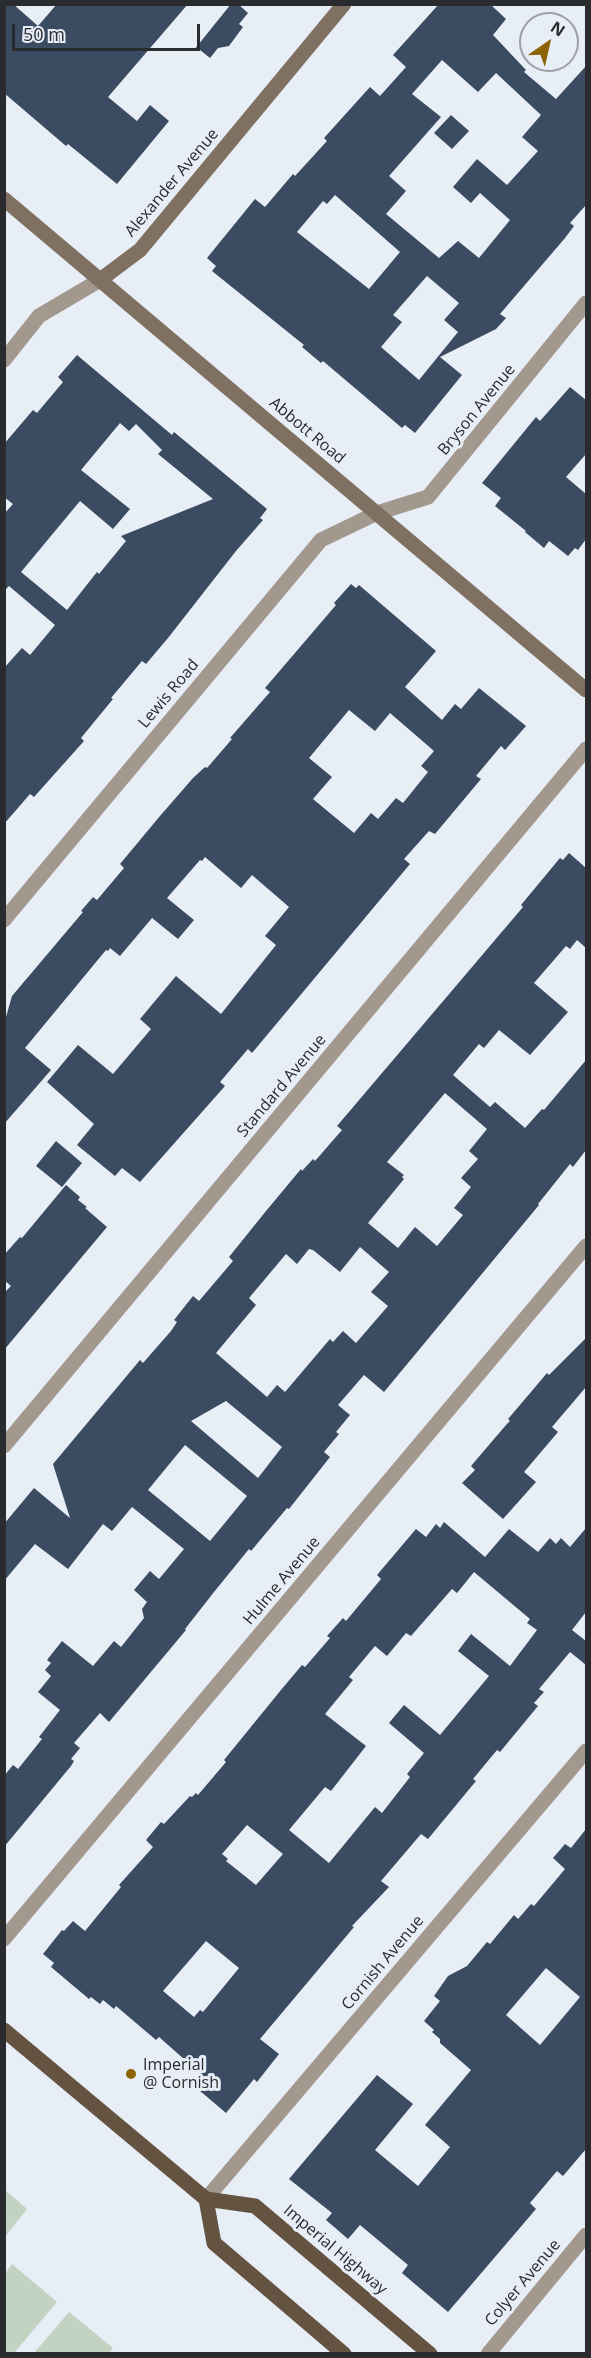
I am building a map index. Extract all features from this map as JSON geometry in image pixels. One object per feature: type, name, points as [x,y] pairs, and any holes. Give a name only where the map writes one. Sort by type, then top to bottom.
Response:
[{"type":"main road","points":[[4,2030],[206,2199],[214,2242],[344,2354]]},
{"type":"main road","name":"Imperial Highway","points":[[206,2199],[255,2206],[430,2354]]},
{"type":"street","name":"Alexander Avenue","points":[[4,360],[39,316],[100,279],[140,250],[344,4]]},
{"type":"street","name":"Abbott Road","points":[[4,199],[586,690]]},
{"type":"street","name":"Bryson Avenue","points":[[377,513],[428,497],[586,303]]},
{"type":"street","name":"Lewis Road","points":[[4,920],[321,540],[377,513]]},
{"type":"street","name":"Standard Avenue","points":[[4,1446],[586,749]]},
{"type":"street","name":"Hulme Avenue","points":[[4,1939],[586,1246]]},
{"type":"street","name":"Cornish Avenue","points":[[206,2199],[586,1750]]},
{"type":"street","name":"Colyer Avenue","points":[[488,2354],[586,2235]]},
{"type":"green space","points":[[5,2190],[27,2209],[5,2237]]},
{"type":"green space","points":[[12,2264],[57,2302],[14,2353],[5,2353],[5,2274]]},
{"type":"green space","points":[[69,2312],[113,2348],[109,2353],[34,2353]]},
{"type":"building","points":[[4,4],[13,4],[38,26],[57,4],[188,4],[108,97],[137,121],[150,105],[169,121],[117,184],[68,144],[66,146],[4,93]]},
{"type":"building","points":[[231,4],[238,4],[248,13],[239,24],[243,27],[229,46],[218,48],[210,58],[200,50],[194,50]]},
{"type":"building","points":[[439,4],[490,4],[506,19],[493,35],[519,63],[519,72],[524,72],[556,99],[586,66],[586,205],[570,223],[574,226],[565,238],[500,314],[506,318],[496,329],[440,357],[462,375],[415,433],[405,425],[402,428],[323,361],[321,363],[302,347],[304,345],[212,271],[216,266],[207,258],[255,199],[265,207],[293,174],[295,176],[327,141],[324,138],[370,87],[380,96],[406,67],[393,55]],"holes":[[[442,60],[478,92],[496,73],[541,115],[522,137],[538,151],[507,185],[477,159],[453,187],[471,203],[480,193],[510,220],[479,258],[458,241],[439,258],[386,214],[406,191],[389,176],[441,117],[412,94]],[[335,195],[400,252],[369,289],[297,232],[323,201],[327,204]],[[427,276],[459,303],[444,320],[458,332],[419,380],[381,347],[402,322],[393,315]]]},
{"type":"building","points":[[451,115],[469,131],[452,149],[434,133]]},
{"type":"building","points":[[77,355],[172,435],[174,432],[267,509],[260,518],[263,520],[168,638],[146,664],[142,661],[111,698],[113,699],[81,738],[84,741],[34,797],[30,794],[4,824],[4,668],[22,648],[30,655],[55,625],[9,586],[4,591],[4,514],[13,504],[4,497],[4,444],[33,410],[37,413],[63,382],[58,377]],"holes":[[[120,423],[129,431],[136,424],[162,450],[158,454],[213,499],[121,536],[126,541],[99,574],[97,572],[67,610],[21,572],[80,501],[113,529],[130,509],[81,470]]]},
{"type":"building","points":[[570,387],[586,400],[586,454],[566,477],[586,494],[586,539],[578,550],[575,548],[568,556],[549,541],[544,548],[525,532],[495,506],[501,498],[482,483],[536,417],[540,421]]},
{"type":"building","points":[[351,584],[356,588],[359,585],[436,651],[405,687],[442,720],[455,704],[461,709],[479,688],[526,726],[505,750],[501,746],[476,776],[481,779],[435,834],[429,831],[404,859],[410,864],[252,1053],[248,1049],[220,1082],[225,1086],[140,1182],[122,1168],[115,1176],[77,1145],[94,1124],[47,1082],[78,1045],[113,1074],[151,1029],[140,1019],[176,976],[221,1014],[276,945],[265,936],[289,907],[252,875],[241,888],[205,857],[167,898],[194,920],[178,939],[152,918],[120,956],[110,948],[106,950],[25,1048],[51,1070],[4,1124],[4,1024],[12,996],[93,897],[97,900],[124,868],[120,864],[160,816],[193,778],[205,767],[207,768],[232,739],[230,738],[270,692],[265,688],[336,605],[334,603]],"holes":[[[349,710],[375,731],[390,713],[434,751],[421,766],[428,772],[403,803],[396,798],[378,819],[371,813],[354,833],[313,799],[332,777],[309,758]]]},
{"type":"building","points":[[569,853],[586,868],[586,948],[577,940],[570,949],[566,946],[534,983],[568,1012],[530,1055],[499,1030],[484,1048],[479,1044],[453,1075],[490,1107],[495,1102],[525,1128],[542,1109],[544,1110],[586,1060],[586,1150],[573,1167],[570,1164],[539,1205],[384,1392],[364,1375],[338,1405],[350,1415],[336,1432],[339,1434],[324,1452],[330,1457],[289,1509],[287,1508],[251,1551],[249,1549],[186,1630],[109,1722],[100,1713],[74,1743],[80,1748],[71,1759],[74,1761],[71,1766],[4,1847],[4,1776],[13,1765],[18,1769],[42,1739],[39,1737],[60,1710],[38,1692],[51,1676],[45,1670],[51,1663],[47,1660],[62,1641],[93,1666],[114,1641],[121,1647],[144,1618],[142,1609],[147,1602],[134,1590],[150,1571],[159,1579],[184,1549],[132,1507],[112,1531],[103,1524],[68,1569],[35,1544],[4,1581],[4,1524],[34,1488],[70,1518],[53,1464],[140,1360],[143,1363],[171,1331],[177,1322],[174,1320],[193,1296],[199,1301],[233,1261],[229,1257],[266,1211],[301,1169],[302,1171],[313,1159],[315,1161],[342,1130],[337,1126],[523,907],[521,905],[560,858],[563,860]],"holes":[[[445,1093],[487,1129],[469,1151],[478,1159],[461,1178],[471,1187],[454,1208],[463,1215],[437,1246],[415,1227],[398,1248],[368,1223],[404,1179],[402,1177],[404,1175],[387,1162]],[[360,1247],[389,1272],[371,1292],[388,1306],[356,1343],[343,1331],[333,1342],[330,1339],[285,1392],[277,1385],[267,1397],[216,1353],[256,1305],[249,1298],[286,1254],[297,1264],[309,1249],[313,1250],[340,1272]],[[226,1401],[282,1447],[258,1478],[191,1421]],[[185,1445],[247,1496],[210,1541],[148,1490]]]},
{"type":"building","points":[[56,1141],[82,1163],[62,1187],[36,1166]]},
{"type":"building","points":[[66,1185],[80,1197],[78,1200],[87,1207],[85,1208],[107,1227],[4,1350],[4,1293],[11,1286],[4,1280],[4,1255],[20,1237],[22,1238]]},
{"type":"building","points":[[586,1338],[586,1387],[552,1427],[558,1432],[524,1472],[536,1482],[503,1519],[462,1483],[475,1470],[471,1466],[547,1373],[549,1375]]},
{"type":"building","points":[[444,1522],[485,1557],[509,1529],[538,1552],[550,1538],[556,1544],[561,1538],[570,1547],[586,1528],[586,1612],[572,1630],[586,1641],[586,1665],[570,1652],[539,1689],[544,1692],[534,1703],[538,1706],[500,1752],[497,1750],[473,1779],[476,1781],[428,1839],[421,1834],[381,1881],[389,1887],[352,1926],[354,1927],[260,2039],[279,2054],[257,2082],[254,2079],[226,2113],[193,2085],[202,2075],[159,2037],[156,2040],[116,2006],[114,2009],[103,2000],[100,2004],[91,1997],[89,1999],[51,1967],[54,1963],[43,1954],[62,1930],[64,1931],[73,1921],[85,1931],[121,1887],[119,1885],[153,1847],[146,1840],[161,1822],[164,1824],[190,1796],[196,1793],[198,1795],[302,1665],[305,1667],[330,1638],[327,1636],[343,1618],[346,1621],[381,1579],[377,1575],[416,1529],[426,1537],[436,1524],[440,1528]],"holes":[[[474,1572],[530,1619],[527,1623],[537,1630],[510,1666],[471,1634],[458,1651],[489,1676],[440,1735],[404,1705],[389,1723],[424,1753],[407,1774],[410,1777],[382,1813],[375,1807],[329,1863],[289,1830],[325,1787],[331,1791],[366,1746],[325,1714],[353,1680],[349,1677],[375,1646],[387,1656],[406,1633],[411,1636],[452,1589],[457,1593]],[[247,1825],[283,1854],[256,1885],[226,1861],[228,1859],[222,1854]],[[206,1941],[239,1968],[203,2012],[200,2010],[194,2017],[163,1991]]]},
{"type":"building","points":[[586,1829],[586,2149],[563,2176],[557,2171],[530,2203],[536,2209],[448,2312],[402,2273],[408,2265],[360,2225],[348,2239],[326,2220],[332,2213],[289,2179],[377,2075],[413,2104],[375,2150],[418,2186],[450,2147],[425,2125],[471,2070],[440,2043],[440,2039],[432,2032],[434,2030],[424,2021],[440,2001],[434,1996],[448,1976],[467,1966],[487,1942],[490,1944],[514,1915],[518,1919],[531,1904],[534,1906],[565,1869],[553,1858],[565,1844],[571,1848]],"holes":[[[546,1968],[580,1997],[540,2045],[506,2015]]]},
{"type":"place","name":"Imperial @ Cornish","points":[[131,2074]]}]
